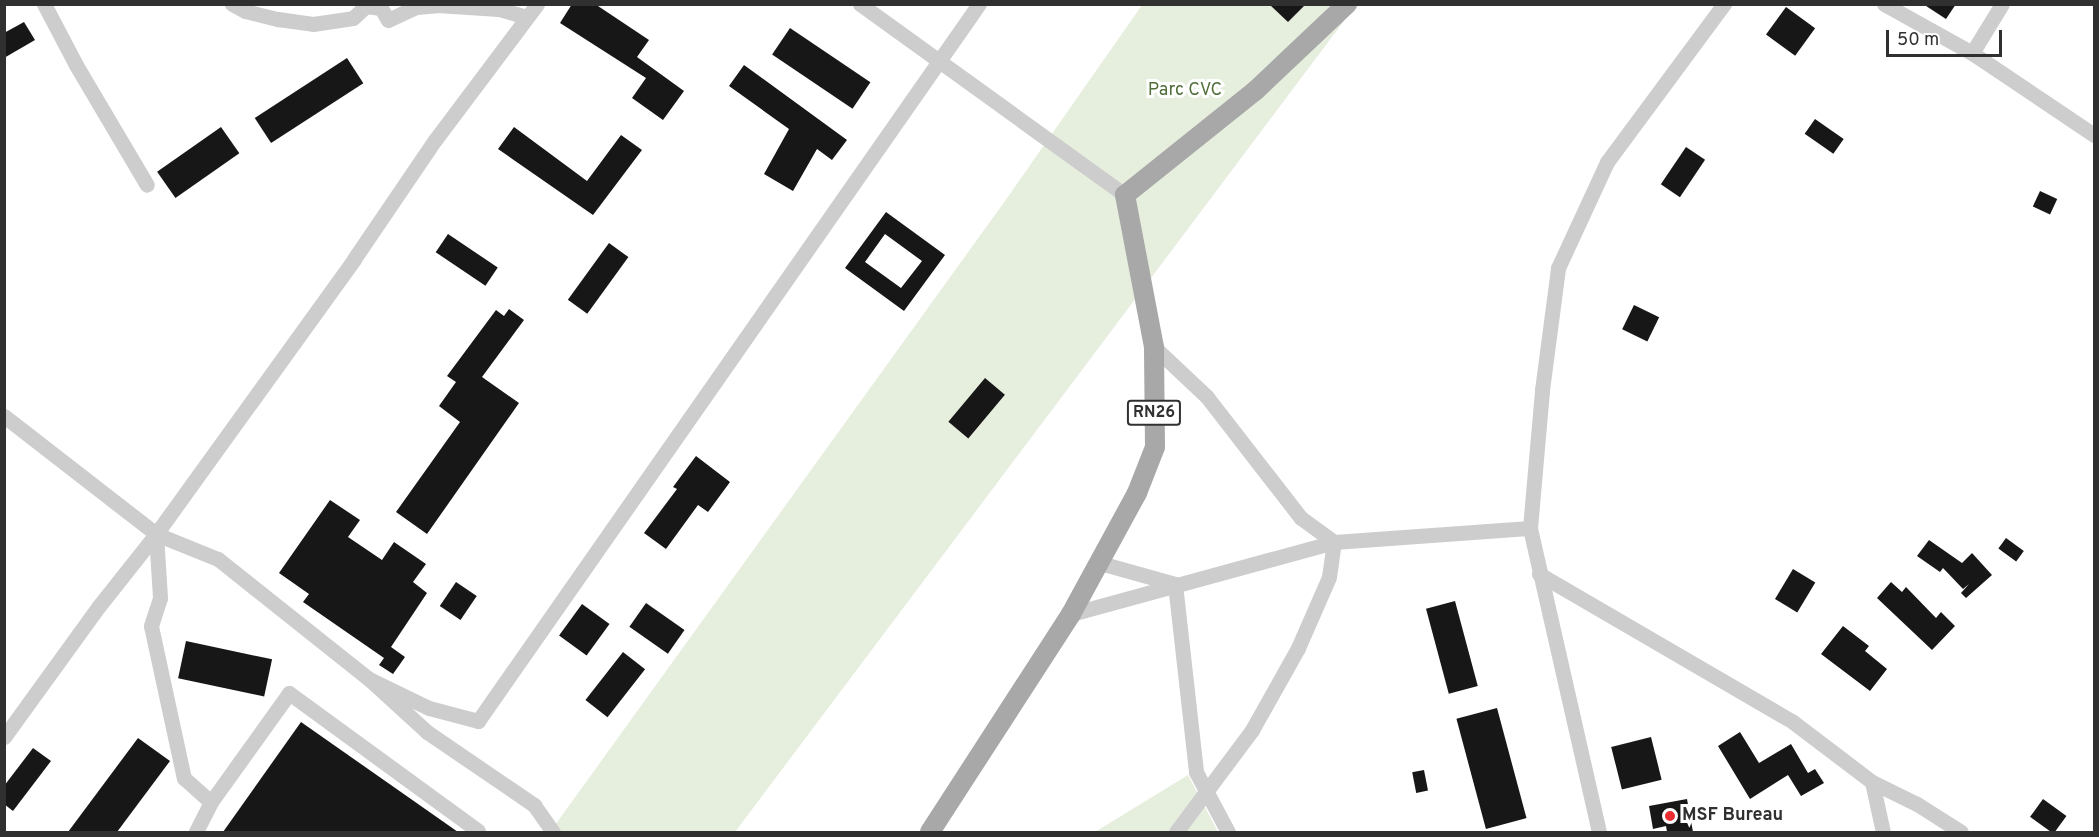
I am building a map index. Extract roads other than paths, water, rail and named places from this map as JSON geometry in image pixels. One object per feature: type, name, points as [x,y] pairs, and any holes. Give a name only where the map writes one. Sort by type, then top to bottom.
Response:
[{"type":"main road","points":[[1125,195],[1255,91],[1347,4]]},
{"type":"main road","name":"RN26","points":[[930,832],[1071,614],[1137,493],[1155,447],[1154,347],[1125,195]]},
{"type":"street","points":[[44,4],[76,65],[147,185]]},
{"type":"street","points":[[232,4],[245,11],[313,24],[353,18],[366,6],[381,8],[388,20],[416,7],[437,5],[499,9],[526,17]]},
{"type":"street","points":[[4,737],[99,606],[156,534],[354,259],[435,140],[537,4]]},
{"type":"street","points":[[860,4],[1125,195]]},
{"type":"street","points":[[369,679],[429,708],[478,721],[980,4]]},
{"type":"street","points":[[1599,832],[1530,528],[1542,390],[1558,268],[1607,162],[1724,4]]},
{"type":"street","points":[[1884,4],[1972,53],[2094,135]]},
{"type":"street","points":[[1972,53],[2002,4]]},
{"type":"street","points":[[1154,347],[1207,397],[1301,518],[1334,542]]},
{"type":"street","points":[[4,416],[156,534],[218,559],[369,679],[427,732],[534,805],[552,832]]},
{"type":"street","points":[[1071,614],[1334,542],[1530,528]]},
{"type":"street","points":[[156,534],[160,598],[151,626],[184,778],[211,802]]},
{"type":"street","points":[[1176,832],[1252,730],[1298,648],[1329,577],[1334,542]]},
{"type":"street","points":[[1100,563],[1175,584]]},
{"type":"street","points":[[1539,573],[1793,722],[1872,782],[1917,804],[1961,832]]},
{"type":"street","points":[[1175,584],[1196,772],[1228,832]]},
{"type":"street","points":[[196,832],[211,802],[289,693],[478,831]]},
{"type":"street","points":[[1872,782],[1883,832]]},
{"type":"place","name":"MSF Bureau","points":[[1670,816]]},
{"type":"park label","name":"Parc CVC","points":[[1185,91]]}]
